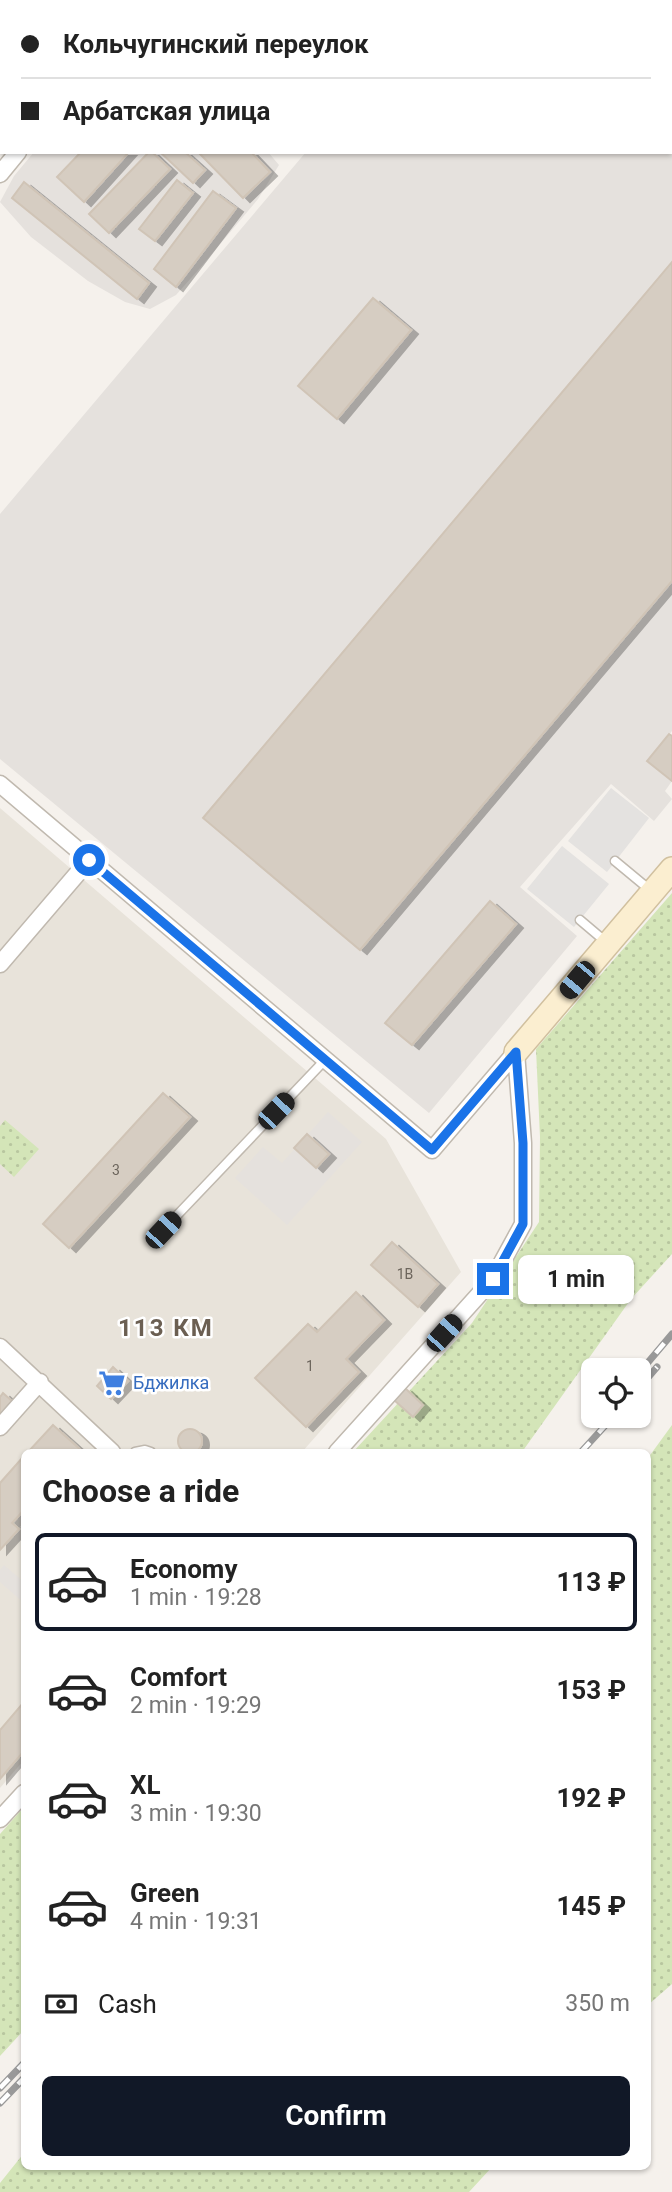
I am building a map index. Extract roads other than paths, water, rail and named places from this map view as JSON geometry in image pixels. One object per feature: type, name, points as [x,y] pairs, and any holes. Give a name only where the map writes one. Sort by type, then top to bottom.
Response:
[{"type":"street","points":[[0,174],[16,154]]},
{"type":"street","points":[[0,784],[432,1150],[672,869]]},
{"type":"street","points":[[0,964],[89,860]]},
{"type":"street","points":[[340,1449],[493,1279],[523,1224],[523,1143],[516,1052]]},
{"type":"street","points":[[0,1347],[109,1449]]},
{"type":"street","points":[[0,1427],[40,1382]]},
{"type":"street","points":[[0,1819],[21,1796]]},
{"type":"lane","points":[[615,861],[653,891]]},
{"type":"lane","points":[[580,920],[608,944]]},
{"type":"lane","points":[[163,1230],[325,1060]]},
{"type":"railway","points":[[651,1359],[672,1334]]},
{"type":"railway","points":[[651,1374],[657,1367]]},
{"type":"railway","points":[[584,1449],[603,1428]]},
{"type":"railway","points":[[0,2088],[21,2066]]},
{"type":"railway","points":[[0,2103],[21,2081]]},
{"type":"place","name":"Бджилка","points":[[112,1383]]},
{"type":"district","name":"113 КМ","points":[[166,1328]]}]
